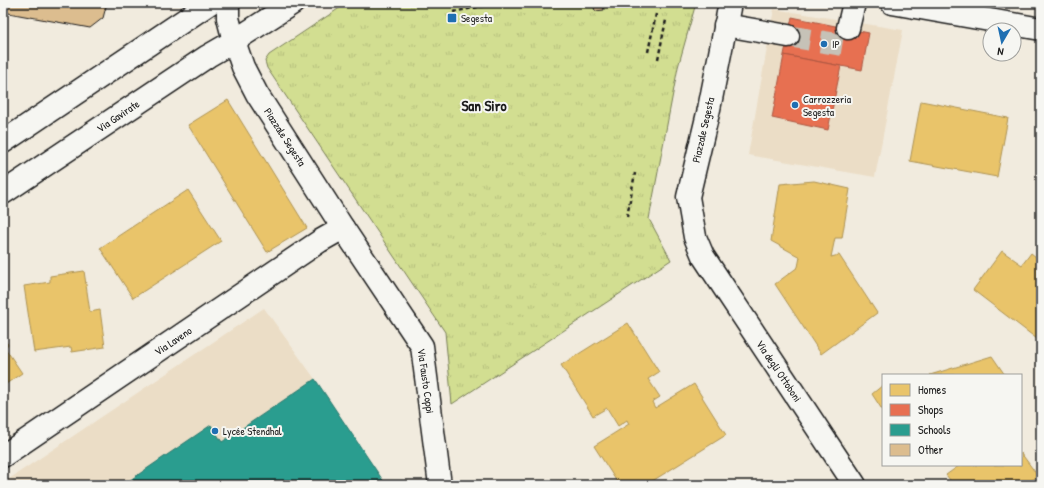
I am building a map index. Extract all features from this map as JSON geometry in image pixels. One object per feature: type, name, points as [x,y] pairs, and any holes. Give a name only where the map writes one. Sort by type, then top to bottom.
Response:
[{"type":"street","points":[[3,142],[210,3]]},
{"type":"street","name":"Piazzale Segesta","points":[[228,3],[228,18],[243,68],[257,94],[344,228]]},
{"type":"street","points":[[234,41],[293,3]]},
{"type":"street","name":"Piazzale Segesta","points":[[703,256],[695,237],[688,197],[709,109],[730,3]]},
{"type":"street","points":[[848,28],[854,3]]},
{"type":"street","points":[[892,3],[1041,29]]},
{"type":"street","points":[[725,25],[788,36]]},
{"type":"street","name":"Via Gavirate","points":[[3,193],[208,56],[234,41]]},
{"type":"street","name":"Via Laveno","points":[[3,456],[320,241],[344,228]]},
{"type":"street","name":"Via Fausto Coppi","points":[[344,228],[422,346],[440,485]]},
{"type":"street","name":"Via degli Ottoboni","points":[[703,256],[855,485]]},
{"type":"path","points":[[453,12],[498,3]]},
{"type":"path","points":[[648,52],[656,14]]},
{"type":"path","points":[[658,59],[666,20]]},
{"type":"path","points":[[627,217],[635,173]]},
{"type":"shaded area","points":[[774,9],[903,30],[875,177],[748,155]]},
{"type":"shaded area","name":"Lycée Stendhal","points":[[264,308],[315,379],[386,485],[3,485],[3,483]]},
{"type":"green space","points":[[347,3],[696,3],[678,67],[649,219],[671,260],[452,404],[445,332],[267,68],[265,61],[269,55]]},
{"type":"building: Homes","points":[[228,100],[307,228],[267,252],[188,125]]},
{"type":"building: Homes","points":[[921,101],[1008,118],[997,177],[910,161]]},
{"type":"building: Homes","points":[[814,181],[850,189],[842,238],[835,238],[831,257],[839,255],[877,313],[821,354],[775,284],[798,267],[800,257],[771,241],[780,184]]},
{"type":"building: Homes","points":[[188,190],[221,241],[133,298],[100,248]]},
{"type":"building: Homes","points":[[1002,251],[1022,265],[1031,253],[1041,261],[1041,342],[973,290]]},
{"type":"building: Homes","points":[[84,271],[90,312],[100,310],[105,347],[72,352],[71,347],[34,352],[24,286],[50,282],[50,276]]},
{"type":"building: Homes","points":[[628,323],[659,372],[648,379],[660,397],[652,402],[655,408],[694,384],[726,435],[646,485],[619,485],[594,446],[629,424],[627,420],[618,426],[607,408],[593,416],[561,365]]},
{"type":"building: Homes","points":[[3,340],[8,344],[5,348],[22,373],[3,386]]},
{"type":"building: Homes","points":[[992,356],[1004,374],[933,374]]},
{"type":"building: Homes","points":[[882,386],[882,409],[872,394]]},
{"type":"building: Homes","points":[[1022,454],[1038,476],[1025,485],[954,485],[946,475],[959,466],[1022,466]]},
{"type":"building: Shops","points":[[792,17],[869,33],[862,70],[784,55]]},
{"type":"building: Shops","points":[[784,55],[841,66],[828,130],[772,118]]},
{"type":"building: Schools","points":[[315,379],[386,485],[123,485],[211,425],[222,442]]},
{"type":"building: Other","points":[[3,3],[107,3],[103,18],[90,28],[3,12]]},
{"type":"building: Other","points":[[593,3],[603,3],[604,10],[595,11]]},
{"type":"tunnel","points":[[788,36],[843,45],[848,28]]},
{"type":"place","name":"Segesta","points":[[452,18]]},
{"type":"place","name":"IP","points":[[824,44]]},
{"type":"place","name":"Carrozzeria Segesta","points":[[795,105]]},
{"type":"place","name":"Lycée Stendhal","points":[[215,431]]},
{"type":"district","name":"San Siro","points":[[484,106]]}]
